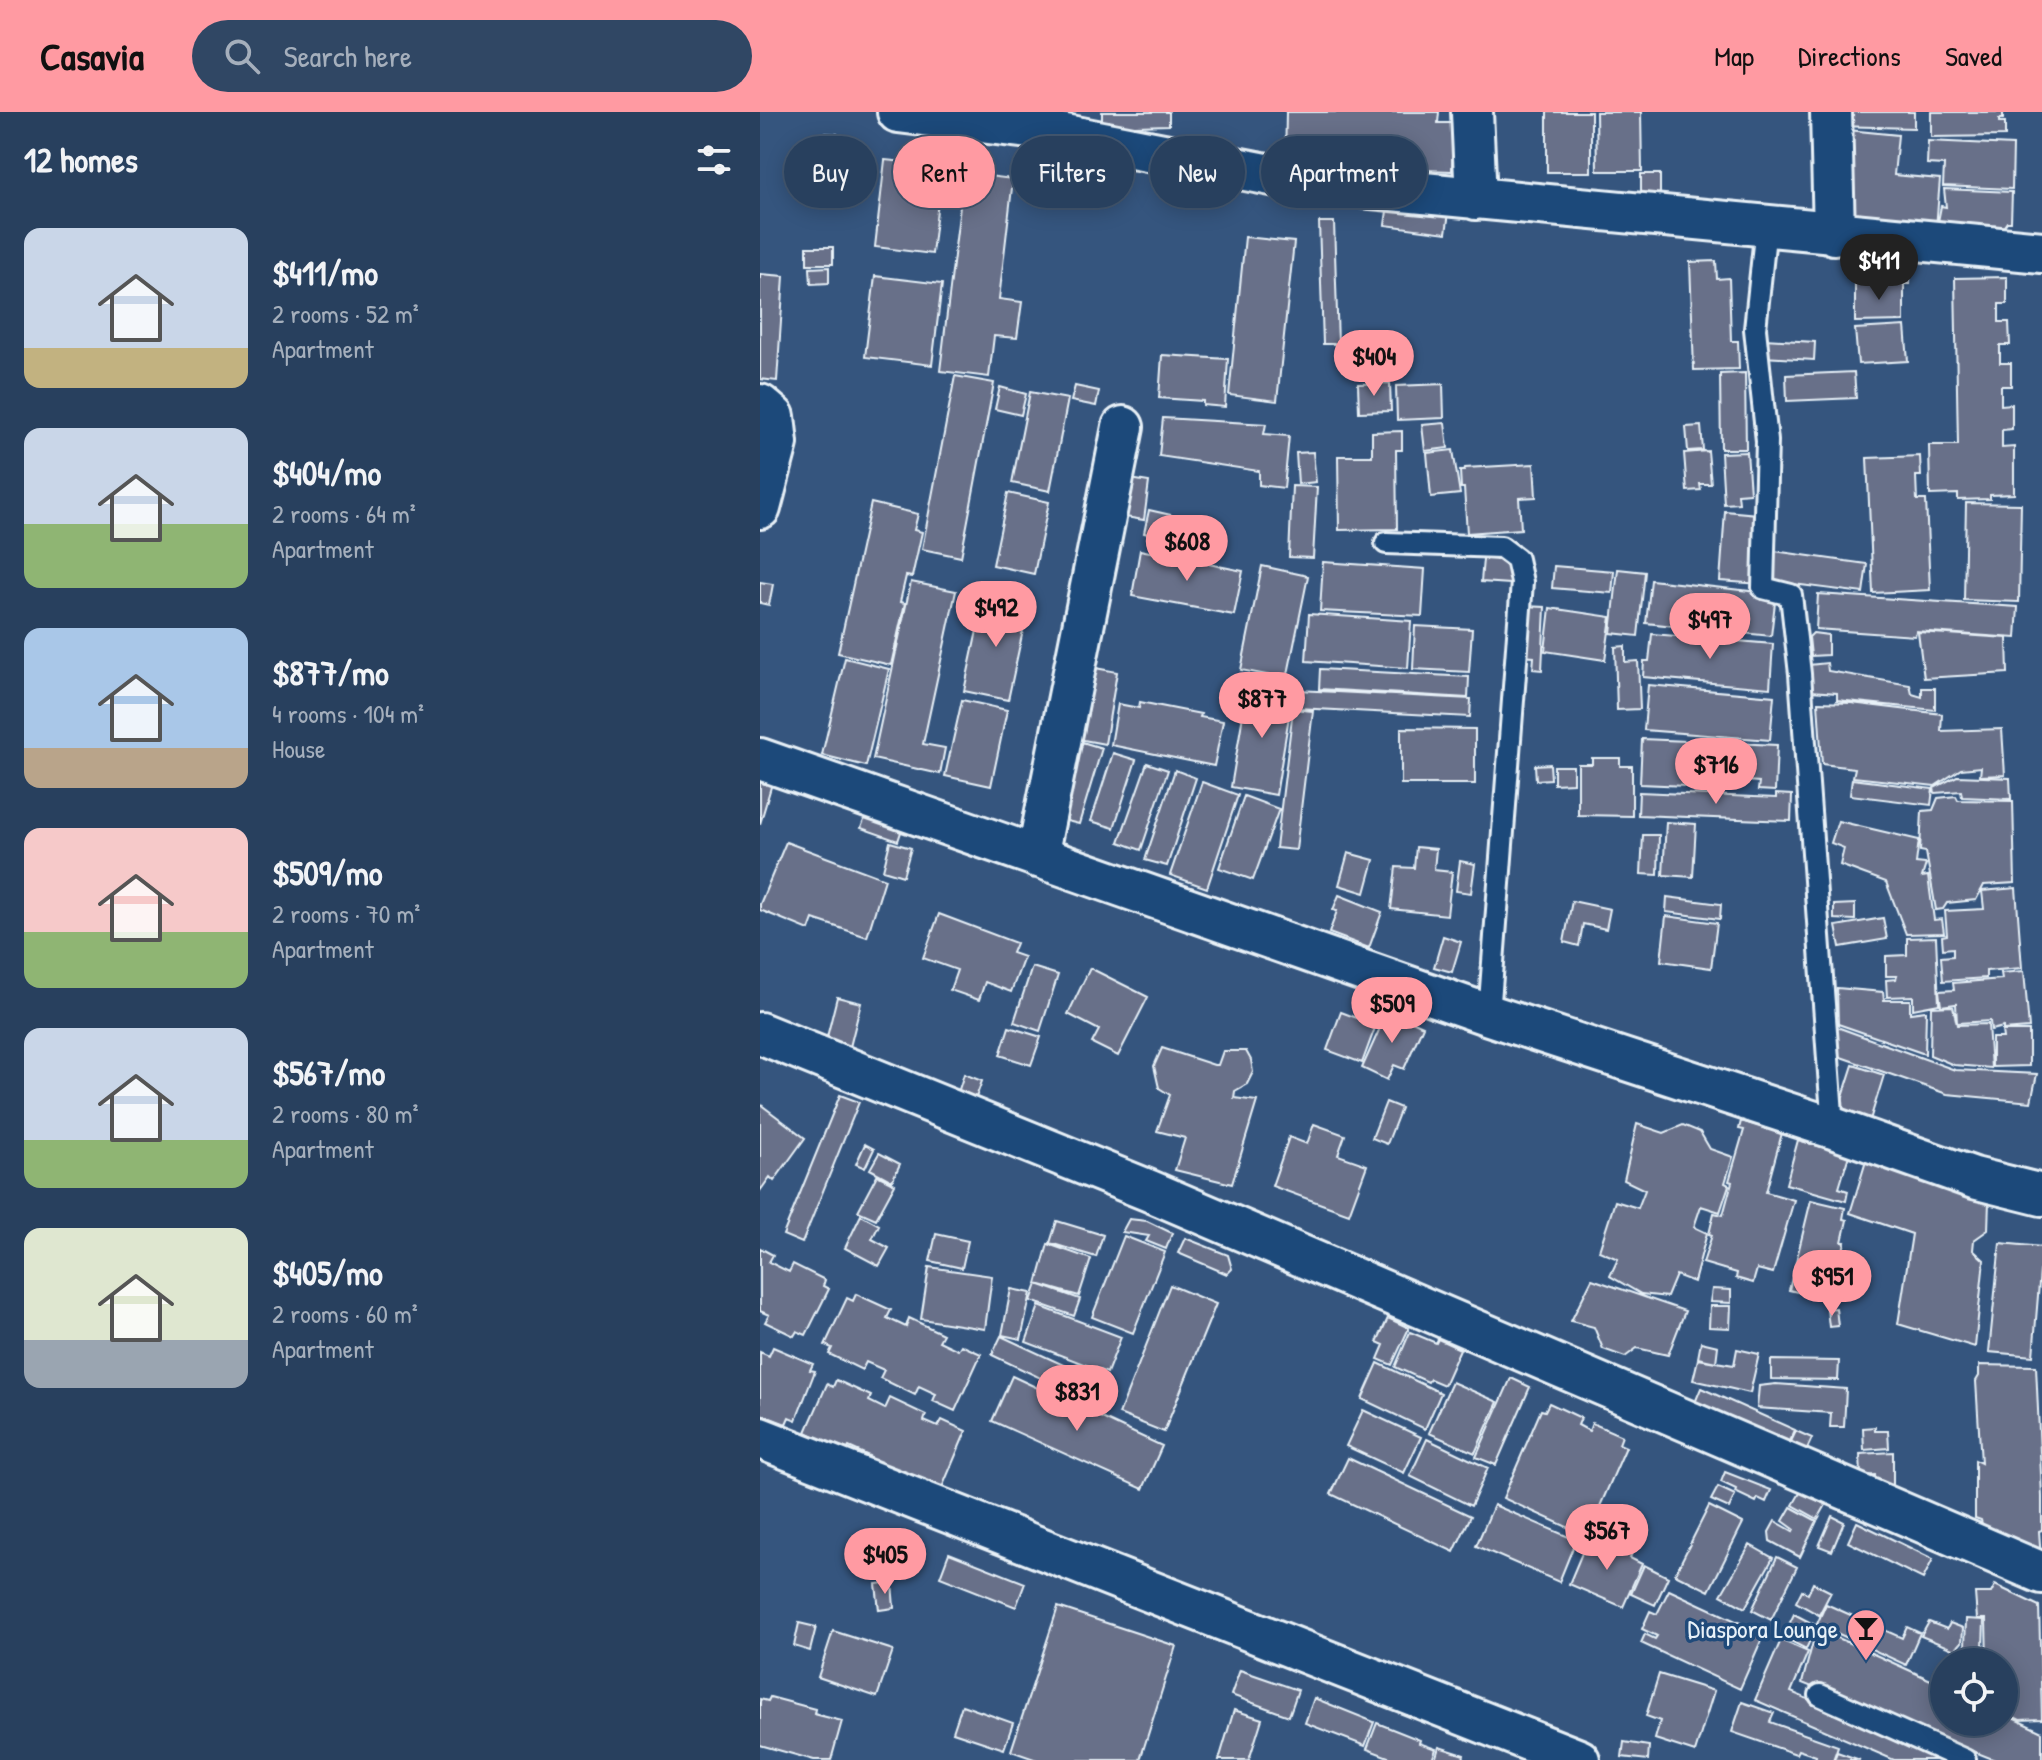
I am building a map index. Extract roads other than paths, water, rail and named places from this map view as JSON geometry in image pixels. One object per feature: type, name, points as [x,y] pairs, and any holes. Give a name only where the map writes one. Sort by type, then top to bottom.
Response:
[{"type":"street","points":[[898,112],[1029,128],[1308,182],[2042,252]]},
{"type":"street","points":[[1472,112],[1476,199]]},
{"type":"street","points":[[1831,112],[1834,234]]},
{"type":"street","points":[[760,405],[774,417],[777,443],[760,508]]},
{"type":"street","points":[[1037,857],[1123,427]]},
{"type":"street","points":[[760,759],[1489,1015],[1833,1128],[1974,1178],[2042,1195]]},
{"type":"street","points":[[760,1033],[1150,1191],[2042,1573]]},
{"type":"street","points":[[760,1438],[1579,1760]]},
{"type":"lane","points":[[1766,226],[1755,329],[1767,441],[1763,588],[1791,595],[1800,674],[1833,1128]]},
{"type":"lane","points":[[1386,543],[1501,547],[1517,559],[1522,582],[1489,1015]]},
{"type":"lane","points":[[1820,1695],[1965,1760]]},
{"type":"place","name":"Diaspora Lounge","points":[[1866,1662]]}]
